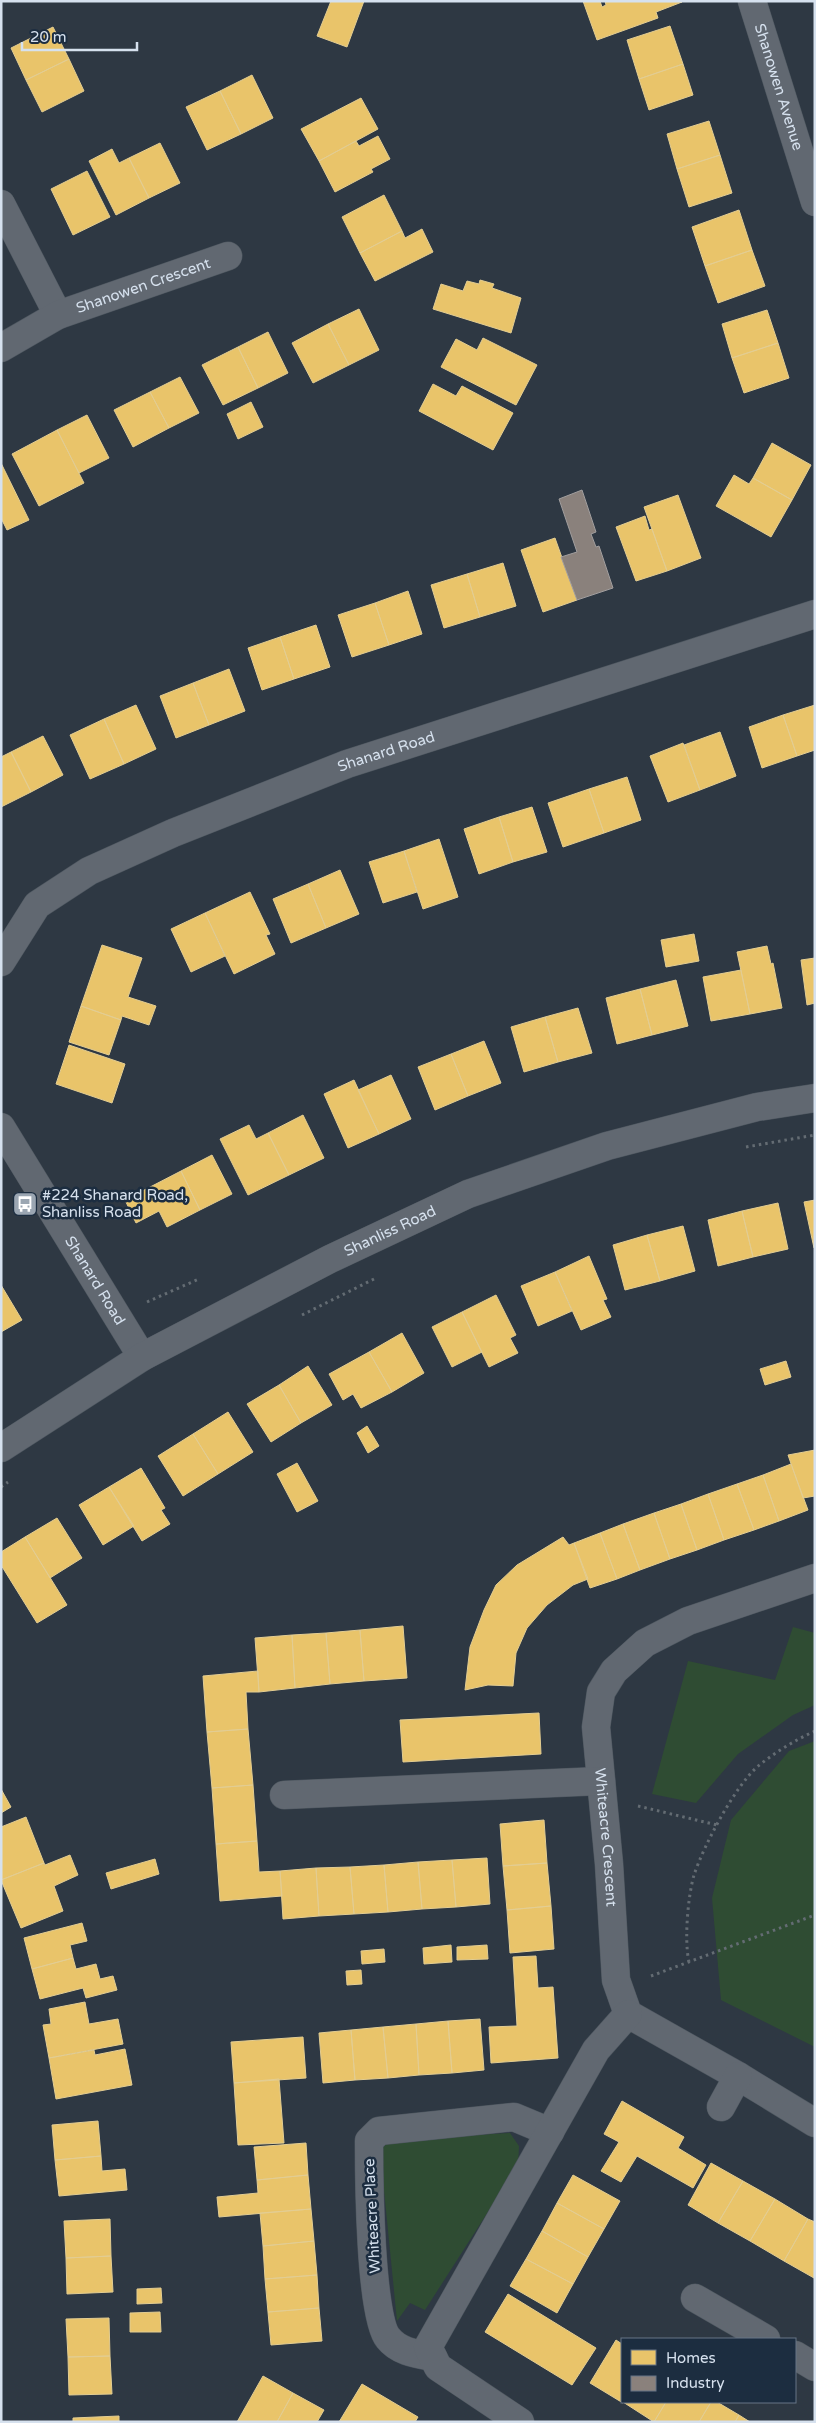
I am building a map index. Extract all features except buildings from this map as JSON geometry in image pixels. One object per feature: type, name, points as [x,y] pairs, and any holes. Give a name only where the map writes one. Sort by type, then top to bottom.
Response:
[{"type":"street","name":"Shanowen Avenue","points":[[752,1],[815,202]]},
{"type":"street","name":"Shanowen Crescent","points":[[1,204],[58,315]]},
{"type":"street","name":"Shanowen Crescent","points":[[1,348],[58,315],[228,256]]},
{"type":"street","name":"Shanard Road","points":[[1,962],[37,905],[89,871],[173,832],[348,764],[815,614]]},
{"type":"street","name":"Shanliss Road","points":[[1,1448],[142,1357],[330,1260],[468,1194],[607,1146],[757,1107],[815,1098]]},
{"type":"street","name":"Shanard Road","points":[[1,1127],[142,1357]]},
{"type":"street","name":"Whiteacre Crescent","points":[[628,2014],[616,1980],[609,1864],[596,1727],[601,1692],[614,1670],[645,1643],[688,1621],[815,1578]]},
{"type":"street","points":[[284,1795],[601,1781]]},
{"type":"street","points":[[520,2422],[438,2368],[428,2347],[596,2050],[628,2014],[738,2076],[815,2123]]},
{"type":"street","points":[[721,2107],[738,2076]]},
{"type":"street","name":"Whiteacre Place","points":[[433,2357],[405,2352],[387,2338],[376,2303],[369,2141],[379,2131],[514,2117],[550,2132]]},
{"type":"street","points":[[695,2298],[764,2338]]},
{"type":"street","points":[[796,2356],[815,2367]]},
{"type":"path","points":[[740,1149],[815,1135]]},
{"type":"path","points":[[301,1316],[380,1276]]},
{"type":"path","points":[[142,1304],[199,1279]]},
{"type":"path","points":[[1,1487],[10,1481]]},
{"type":"path","points":[[689,1962],[686,1946],[694,1876],[717,1825],[736,1793],[756,1768],[796,1740],[815,1731]]},
{"type":"path","points":[[631,1807],[640,1806],[717,1825]]},
{"type":"path","points":[[646,1978],[815,1915]]},
{"type":"green space","points":[[793,1627],[815,1633],[815,1705],[793,1715],[738,1754],[696,1803],[652,1794],[688,1661],[775,1680]]},
{"type":"green space","points":[[815,1741],[815,2047],[721,2000],[712,1898],[731,1820],[789,1751]]},
{"type":"green space","points":[[510,2133],[519,2146],[518,2165],[425,2310],[410,2303],[397,2321],[380,2150],[391,2140]]},
{"type":"place","name":"#224 Shanard Road, Shanliss Road","points":[[25,1204]]}]
